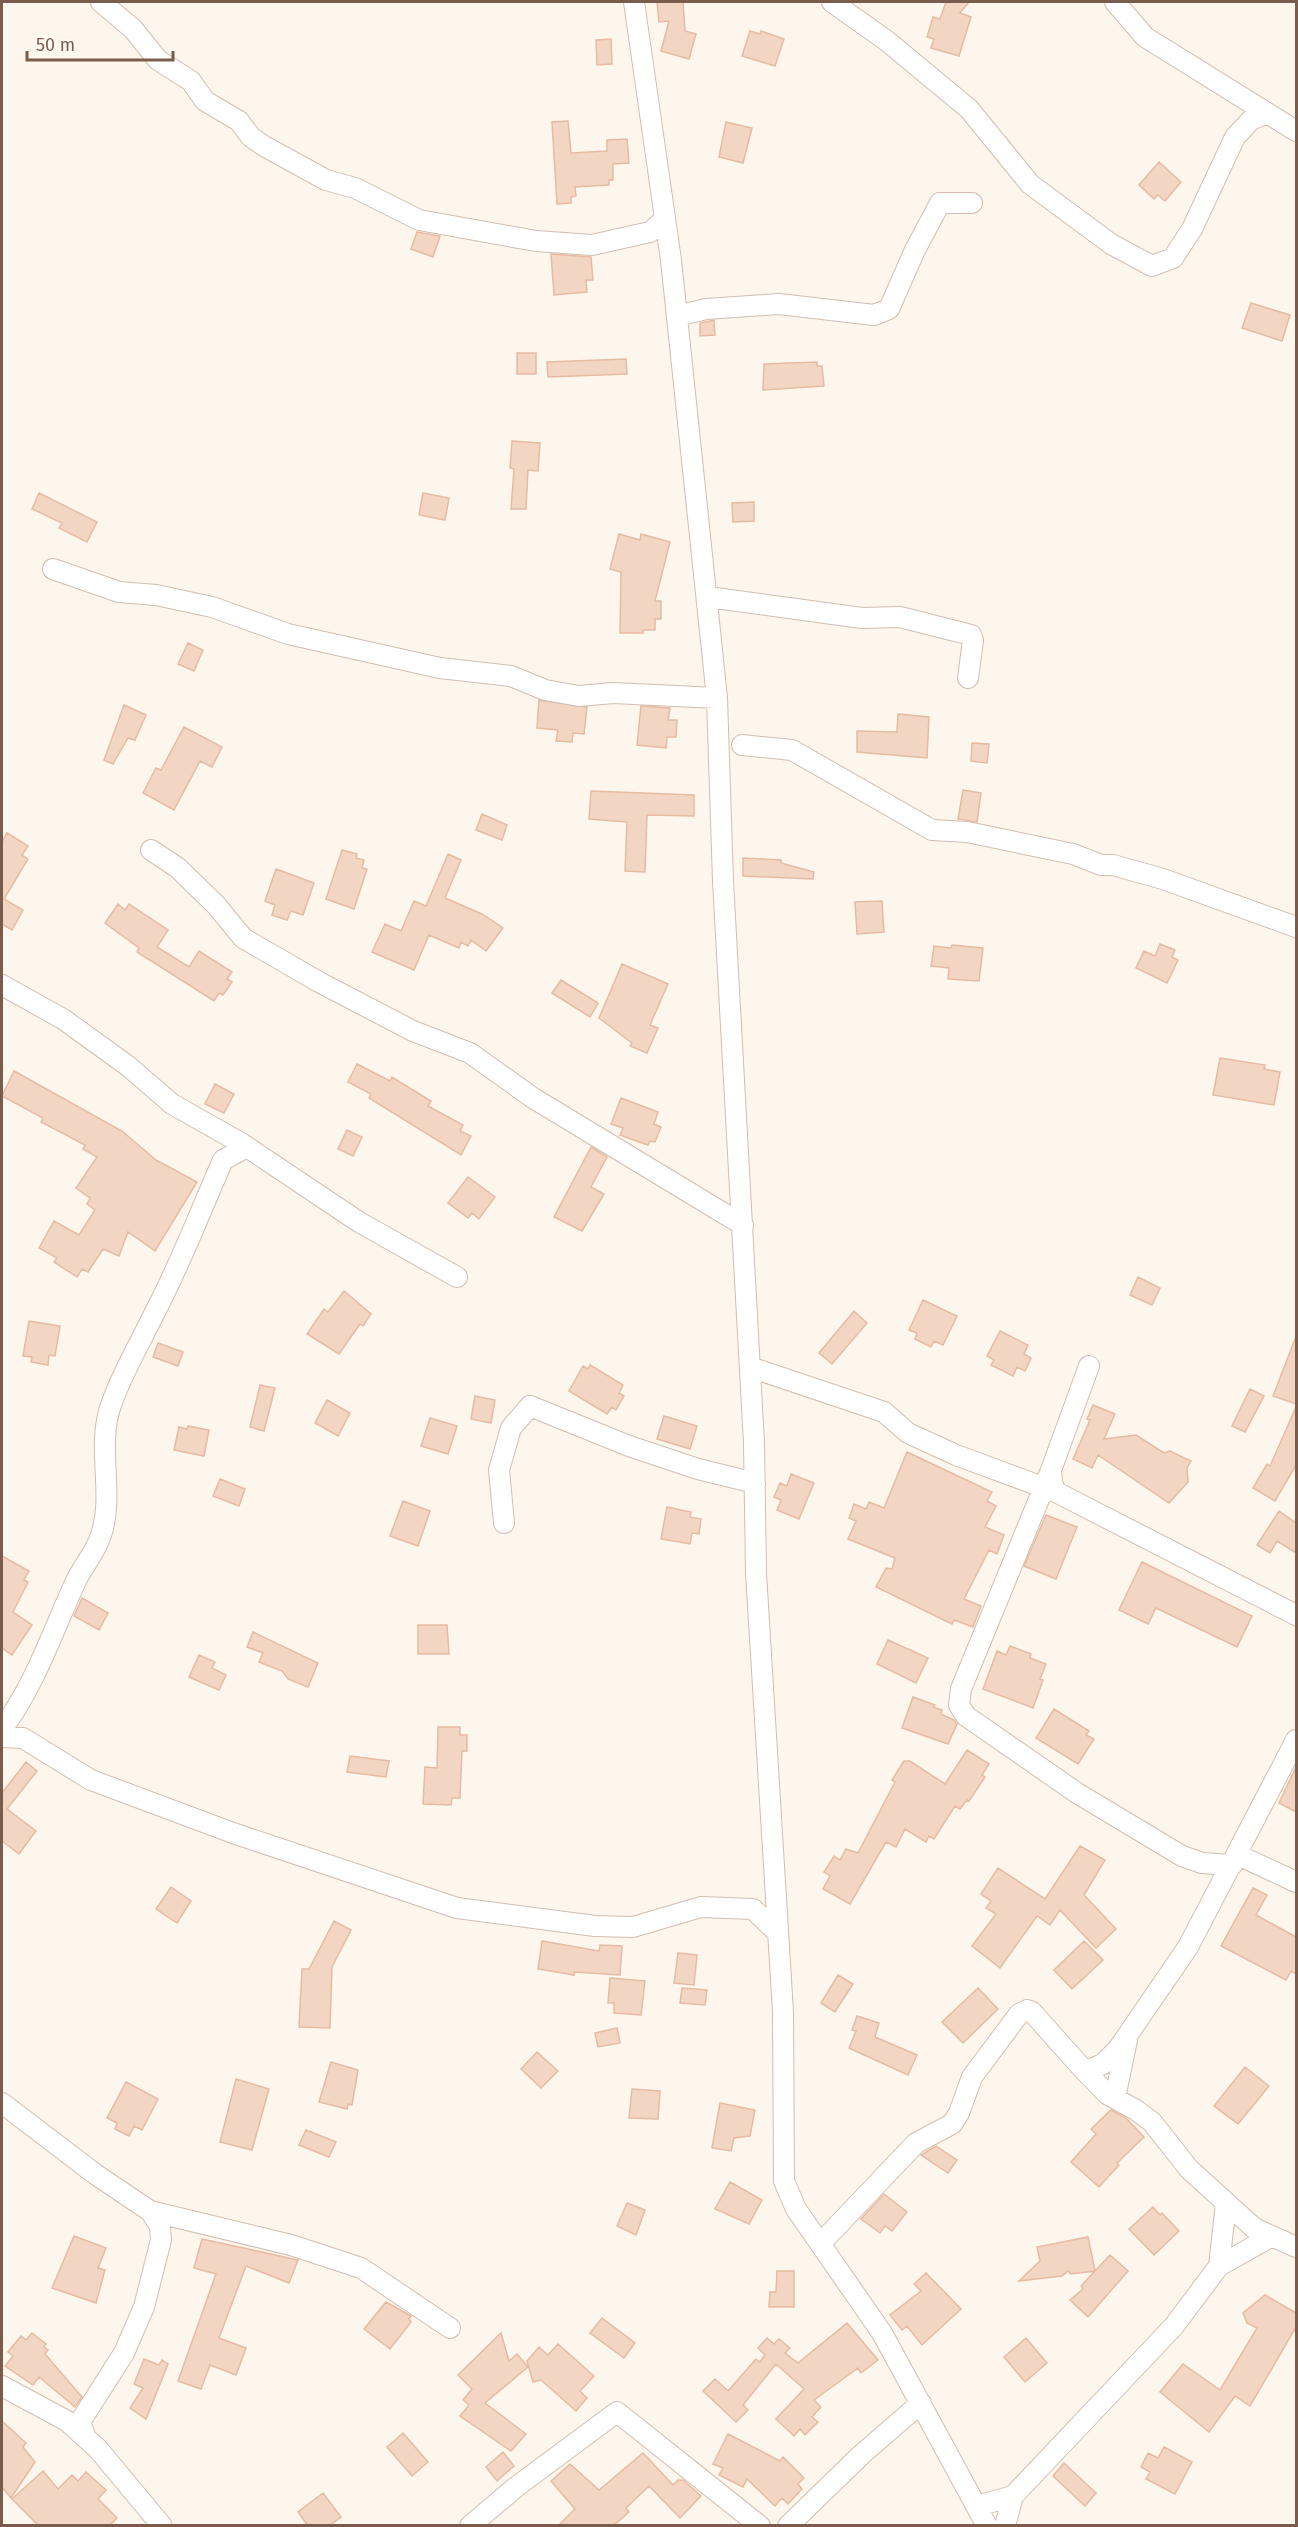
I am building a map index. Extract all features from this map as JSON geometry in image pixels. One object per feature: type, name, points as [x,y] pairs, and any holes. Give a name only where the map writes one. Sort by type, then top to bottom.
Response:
[{"type":"street","points":[[101,2],[133,29],[158,60],[191,81],[205,101],[239,121],[251,137],[264,146],[326,180],[355,188],[419,220],[536,241],[592,245],[661,230]]},
{"type":"street","points":[[634,2],[661,230],[677,316],[717,698],[723,881],[752,1397],[756,1573],[783,2012],[784,2181],[796,2209],[882,2333],[987,2526]]},
{"type":"street","points":[[832,2],[887,41],[969,109],[1030,184],[1111,244],[1152,266],[1173,258],[1192,229],[1235,137],[1251,120],[1267,113]]},
{"type":"street","points":[[1115,2],[1145,37],[1296,131]]},
{"type":"street","points":[[677,316],[706,309],[779,304],[848,314],[883,314],[889,309],[915,250],[940,203],[972,203]]},
{"type":"street","points":[[53,569],[119,592],[156,595],[204,605],[288,634],[440,668],[511,676],[545,690],[579,696],[613,693],[717,698]]},
{"type":"street","points":[[708,597],[862,618],[900,617],[971,635],[974,640],[968,678]]},
{"type":"street","points":[[742,745],[792,750],[932,830],[967,832],[1073,854],[1101,866],[1113,865],[1163,879],[1296,927]]},
{"type":"street","points":[[151,850],[178,868],[243,938],[412,1031],[470,1053],[533,1098],[743,1225]]},
{"type":"street","points":[[2,985],[63,1019],[128,1066],[172,1104],[247,1147],[359,1222],[457,1277]]},
{"type":"street","points":[[224,1133],[223,1161],[155,1313],[125,1369],[110,1407],[103,1447],[106,1479],[102,1535],[75,1582],[52,1641],[5,1725],[92,1780],[233,1833],[457,1908],[595,1926],[633,1927],[701,1907],[753,1909],[778,1933]]},
{"type":"street","points":[[223,1161],[247,1147]]},
{"type":"street","points":[[1089,1366],[1051,1482],[961,1689],[959,1705],[966,1716],[1009,1748],[1077,1793],[1182,1856],[1202,1863],[1235,1860],[1296,1882]]},
{"type":"street","points":[[750,1367],[884,1412],[908,1433],[956,1455],[1051,1482],[1119,1522],[1296,1615]]},
{"type":"street","points":[[752,1397],[762,1383],[780,1377]]},
{"type":"street","points":[[504,1523],[499,1470],[511,1428],[530,1406],[629,1446],[698,1469],[755,1483]]},
{"type":"street","points":[[1082,2068],[1091,2069],[1103,2064],[1128,2034],[1188,1947],[1296,1740]]},
{"type":"street","points":[[753,1909],[776,1888]]},
{"type":"street","points":[[820,2244],[916,2143],[936,2135],[952,2124],[959,2114],[972,2077],[1019,2014],[1027,2010],[1032,2012],[1107,2094],[1152,2122],[1189,2169],[1254,2228],[1296,2247]]},
{"type":"street","points":[[1115,2098],[1128,2034]]},
{"type":"street","points":[[2,2103],[95,2174],[150,2211],[291,2245],[361,2268],[450,2328]]},
{"type":"street","points":[[1219,2266],[1226,2203]]},
{"type":"street","points":[[78,2427],[124,2353],[144,2307],[161,2240],[160,2232],[150,2211]]},
{"type":"street","points":[[160,2232],[188,2219]]},
{"type":"street","points":[[1005,2526],[1013,2496],[1174,2326],[1219,2266],[1272,2236]]},
{"type":"street","points":[[2,2386],[78,2427],[162,2526]]},
{"type":"street","points":[[788,2526],[861,2455],[921,2403]]},
{"type":"street","points":[[470,2526],[516,2487],[617,2412],[760,2526]]},
{"type":"street","points":[[976,2506],[1013,2496]]},
{"type":"building","points":[[657,2],[683,2],[685,31],[696,34],[689,59],[661,51],[669,21],[659,22]]},
{"type":"building","points":[[946,2],[969,2],[960,13],[971,17],[959,56],[931,48],[934,39],[927,37],[933,17],[940,19]]},
{"type":"building","points":[[750,31],[760,34],[761,31],[784,39],[775,66],[742,56]]},
{"type":"building","points":[[611,39],[612,64],[597,65],[596,40]]},
{"type":"building","points":[[568,121],[571,153],[607,151],[607,140],[627,139],[629,163],[613,164],[613,180],[609,180],[609,185],[575,187],[576,196],[571,197],[571,203],[557,204],[552,122]]},
{"type":"building","points":[[726,122],[752,128],[743,163],[719,157]]},
{"type":"building","points":[[1159,162],[1181,182],[1165,201],[1158,195],[1154,199],[1139,185]]},
{"type":"building","points":[[417,232],[440,236],[433,257],[411,249]]},
{"type":"building","points":[[551,254],[591,257],[593,280],[586,280],[587,292],[554,295]]},
{"type":"building","points":[[1251,303],[1290,315],[1282,341],[1242,328]]},
{"type":"building","points":[[714,320],[715,335],[700,336],[700,323]]},
{"type":"building","points":[[517,353],[536,353],[536,374],[517,374]]},
{"type":"building","points":[[626,359],[627,374],[548,377],[547,362]]},
{"type":"building","points":[[817,362],[817,366],[822,366],[824,386],[763,390],[764,364]]},
{"type":"building","points":[[512,441],[540,443],[538,471],[528,470],[526,509],[511,509],[514,469],[510,468]]},
{"type":"building","points":[[39,493],[97,522],[87,542],[59,528],[62,523],[32,509]]},
{"type":"building","points":[[423,493],[449,498],[445,520],[419,515]]},
{"type":"building","points":[[754,502],[754,521],[733,522],[732,503]]},
{"type":"building","points":[[619,534],[640,540],[641,534],[670,542],[655,601],[661,601],[661,619],[655,619],[655,630],[643,630],[643,633],[620,633],[621,572],[610,569]]},
{"type":"building","points":[[188,643],[203,650],[194,671],[178,664]]},
{"type":"building","points":[[539,700],[587,707],[584,734],[573,733],[572,742],[556,741],[558,730],[537,728]]},
{"type":"building","points":[[124,705],[146,715],[135,740],[128,738],[113,764],[104,760]]},
{"type":"building","points":[[641,706],[670,708],[668,720],[677,720],[676,737],[667,737],[666,748],[637,745]]},
{"type":"building","points":[[898,714],[929,717],[927,758],[857,752],[857,731],[897,732]]},
{"type":"building","points":[[184,727],[222,747],[212,767],[200,761],[174,810],[143,793],[156,768],[161,770]]},
{"type":"building","points":[[972,743],[989,744],[987,763],[971,761]]},
{"type":"building","points":[[963,790],[981,793],[977,822],[958,819]]},
{"type":"building","points":[[591,791],[694,795],[694,816],[647,815],[645,872],[625,871],[627,822],[589,819]]},
{"type":"building","points":[[482,814],[507,825],[502,840],[476,830]]},
{"type":"building","points":[[7,833],[28,846],[22,855],[28,859],[4,899],[23,910],[12,930],[2,924],[2,842]]},
{"type":"building","points":[[342,850],[357,854],[356,858],[364,860],[362,868],[367,869],[354,909],[326,899]]},
{"type":"building","points":[[448,854],[461,860],[445,898],[482,914],[503,928],[486,951],[471,940],[468,946],[461,942],[459,948],[429,935],[414,970],[372,952],[385,924],[401,931],[414,901],[426,906]]},
{"type":"building","points":[[743,858],[781,860],[781,863],[814,872],[813,879],[743,876]]},
{"type":"building","points":[[276,869],[314,883],[303,915],[291,911],[287,920],[272,915],[275,905],[265,901]]},
{"type":"building","points":[[882,901],[884,932],[857,934],[855,902]]},
{"type":"building","points":[[118,904],[125,910],[129,904],[168,930],[157,947],[189,967],[199,951],[232,972],[227,979],[232,982],[223,995],[219,993],[214,1001],[137,952],[139,948],[105,923]]},
{"type":"building","points":[[1160,944],[1175,950],[1172,957],[1178,960],[1167,983],[1136,968],[1144,951],[1155,956]]},
{"type":"building","points":[[952,945],[983,948],[979,981],[948,979],[949,968],[931,966],[934,946],[951,948]]},
{"type":"building","points":[[622,964],[668,984],[650,1025],[658,1028],[647,1053],[630,1046],[632,1043],[599,1018]]},
{"type":"building","points":[[561,980],[598,1003],[590,1017],[552,993]]},
{"type":"building","points":[[1220,1058],[1265,1065],[1264,1069],[1280,1072],[1274,1105],[1213,1095]]},
{"type":"building","points":[[357,1064],[390,1081],[392,1077],[431,1101],[428,1106],[463,1125],[460,1131],[471,1136],[461,1155],[369,1098],[371,1094],[348,1082]]},
{"type":"building","points":[[14,1071],[122,1131],[156,1160],[197,1182],[155,1251],[128,1232],[119,1256],[103,1249],[88,1272],[82,1269],[77,1277],[54,1262],[57,1258],[39,1248],[54,1221],[79,1235],[95,1210],[87,1204],[90,1198],[76,1188],[97,1157],[83,1149],[85,1145],[41,1122],[43,1118],[2,1096]]},
{"type":"building","points":[[215,1084],[234,1094],[224,1113],[205,1104]]},
{"type":"building","points":[[621,1098],[658,1112],[654,1124],[661,1127],[655,1142],[650,1141],[648,1145],[620,1135],[623,1128],[611,1124]]},
{"type":"building","points":[[347,1130],[362,1137],[353,1156],[338,1149]]},
{"type":"building","points":[[591,1147],[607,1157],[591,1187],[604,1194],[582,1231],[554,1217]]},
{"type":"building","points":[[468,1177],[495,1197],[479,1219],[472,1213],[468,1218],[448,1203]]},
{"type":"building","points":[[1138,1277],[1160,1288],[1152,1305],[1130,1295]]},
{"type":"building","points":[[344,1291],[371,1314],[363,1326],[360,1324],[339,1354],[307,1334],[324,1309],[328,1312]]},
{"type":"building","points":[[923,1300],[957,1316],[943,1345],[934,1341],[931,1347],[915,1339],[917,1333],[909,1330]]},
{"type":"building","points":[[854,1311],[867,1323],[832,1364],[819,1353]]},
{"type":"building","points":[[29,1321],[60,1326],[55,1356],[49,1355],[48,1365],[31,1362],[32,1357],[23,1356]]},
{"type":"building","points":[[1000,1331],[1028,1345],[1024,1354],[1031,1358],[1025,1371],[1017,1367],[1013,1376],[991,1365],[994,1360],[987,1356]]},
{"type":"building","points":[[1296,1339],[1296,1404],[1273,1396]]},
{"type":"building","points":[[158,1343],[183,1352],[178,1366],[153,1357]]},
{"type":"building","points":[[590,1365],[623,1385],[619,1393],[624,1396],[616,1410],[612,1407],[607,1414],[569,1391],[583,1366],[588,1369]]},
{"type":"building","points":[[260,1385],[275,1388],[264,1431],[250,1427]]},
{"type":"building","points":[[1250,1389],[1264,1396],[1245,1432],[1232,1426]]},
{"type":"building","points":[[475,1396],[495,1400],[491,1423],[471,1419]]},
{"type":"building","points":[[327,1400],[350,1413],[338,1436],[315,1423]]},
{"type":"building","points":[[1093,1405],[1115,1414],[1104,1439],[1136,1435],[1164,1453],[1170,1451],[1191,1461],[1187,1468],[1188,1482],[1169,1503],[1098,1455],[1092,1468],[1073,1459],[1090,1420],[1087,1419]]},
{"type":"building","points":[[1296,1407],[1296,1465],[1275,1501],[1253,1488],[1267,1464],[1270,1466]]},
{"type":"building","points":[[664,1416],[697,1426],[690,1449],[657,1439]]},
{"type":"building","points":[[430,1418],[457,1426],[448,1454],[421,1446]]},
{"type":"building","points":[[188,1426],[209,1430],[204,1456],[174,1450],[179,1427],[187,1429]]},
{"type":"building","points":[[907,1452],[992,1492],[987,1501],[996,1506],[985,1527],[1004,1535],[997,1554],[989,1550],[964,1599],[981,1606],[973,1627],[954,1620],[952,1624],[876,1587],[886,1568],[892,1569],[895,1558],[848,1539],[856,1521],[849,1518],[854,1504],[866,1509],[869,1502],[884,1508]]},
{"type":"building","points":[[791,1474],[814,1483],[799,1519],[777,1510],[781,1500],[774,1497],[780,1483],[787,1486]]},
{"type":"building","points":[[220,1479],[245,1489],[239,1506],[213,1496]]},
{"type":"building","points":[[403,1501],[430,1511],[418,1546],[390,1536]]},
{"type":"building","points":[[667,1507],[691,1512],[690,1517],[701,1519],[699,1534],[692,1533],[690,1544],[661,1539]]},
{"type":"building","points":[[1279,1511],[1296,1523],[1296,1553],[1277,1541],[1270,1553],[1257,1545]]},
{"type":"building","points":[[1046,1515],[1077,1527],[1056,1579],[1024,1566]]},
{"type":"building","points":[[2,1556],[29,1571],[24,1580],[28,1582],[13,1612],[32,1625],[12,1655],[2,1648]]},
{"type":"building","points":[[1142,1562],[1252,1616],[1237,1647],[1156,1608],[1148,1624],[1119,1610]]},
{"type":"building","points":[[82,1598],[108,1613],[99,1630],[74,1616]]},
{"type":"building","points":[[418,1625],[447,1625],[449,1654],[418,1654]]},
{"type":"building","points":[[253,1632],[318,1663],[308,1687],[288,1679],[282,1671],[259,1662],[263,1653],[247,1647]]},
{"type":"building","points":[[888,1640],[928,1658],[916,1683],[877,1664]]},
{"type":"building","points":[[1010,1646],[1031,1654],[1030,1658],[1046,1664],[1033,1708],[983,1689],[997,1651],[1006,1655]]},
{"type":"building","points":[[199,1655],[215,1662],[212,1668],[226,1675],[219,1690],[189,1677]]},
{"type":"building","points":[[913,1697],[935,1705],[933,1707],[942,1710],[941,1714],[954,1720],[957,1724],[948,1744],[902,1728]]},
{"type":"building","points":[[1054,1709],[1089,1731],[1086,1735],[1094,1739],[1078,1764],[1036,1738]]},
{"type":"building","points":[[438,1727],[460,1727],[460,1735],[467,1735],[467,1751],[462,1751],[460,1798],[452,1798],[451,1805],[423,1804],[425,1767],[437,1768]]},
{"type":"building","points":[[967,1750],[989,1764],[982,1775],[985,1777],[969,1801],[967,1800],[960,1809],[955,1806],[934,1839],[929,1836],[926,1842],[905,1829],[896,1847],[886,1842],[850,1904],[823,1889],[830,1876],[824,1872],[834,1856],[840,1860],[846,1849],[858,1853],[895,1782],[892,1780],[904,1761],[910,1761],[945,1784]]},
{"type":"building","points":[[350,1756],[389,1761],[386,1777],[347,1772]]},
{"type":"building","points":[[26,1762],[37,1771],[7,1809],[36,1831],[19,1854],[2,1841],[2,1793]]},
{"type":"building","points":[[1296,1767],[1296,1812],[1279,1803]]},
{"type":"building","points":[[1080,1846],[1105,1860],[1084,1895],[1116,1929],[1096,1948],[1060,1910],[1050,1925],[1037,1916],[1000,1968],[972,1946],[996,1914],[986,1908],[991,1901],[981,1894],[998,1868],[1045,1899]]},
{"type":"building","points":[[171,1887],[191,1901],[177,1923],[156,1909]]},
{"type":"building","points":[[1253,1888],[1267,1895],[1256,1915],[1296,1937],[1296,1974],[1291,1971],[1286,1980],[1221,1946]]},
{"type":"building","points":[[334,1921],[351,1930],[332,1967],[330,2028],[299,2027],[302,1969],[309,1969]]},
{"type":"building","points":[[542,1941],[599,1951],[600,1945],[622,1946],[620,1975],[574,1972],[574,1975],[538,1969]]},
{"type":"building","points":[[1084,1941],[1103,1960],[1072,1989],[1054,1970]]},
{"type":"building","points":[[678,1953],[697,1955],[694,1985],[674,1983]]},
{"type":"building","points":[[838,1975],[853,1984],[835,2012],[821,2003]]},
{"type":"building","points":[[610,1978],[645,1981],[641,2015],[614,2013],[614,2003],[608,2003]]},
{"type":"building","points":[[682,1988],[707,1990],[705,2005],[680,2003]]},
{"type":"building","points":[[978,1988],[998,2009],[963,2043],[942,2022]]},
{"type":"building","points":[[857,2016],[879,2023],[875,2037],[917,2055],[908,2075],[849,2048],[856,2031],[852,2030]]},
{"type":"building","points":[[617,2028],[620,2043],[598,2047],[595,2033]]},
{"type":"building","points":[[537,2052],[558,2071],[541,2088],[521,2069]]},
{"type":"building","points":[[331,2062],[358,2070],[352,2105],[348,2104],[347,2109],[319,2102]]},
{"type":"building","points":[[1245,2067],[1269,2086],[1238,2124],[1214,2106]]},
{"type":"building","points":[[236,2079],[269,2089],[252,2150],[220,2142]]},
{"type":"building","points":[[126,2082],[158,2099],[142,2130],[134,2126],[129,2136],[115,2129],[117,2123],[107,2118]]},
{"type":"building","points":[[632,2089],[660,2091],[658,2119],[629,2118]]},
{"type":"building","points":[[720,2103],[755,2110],[750,2136],[734,2138],[731,2151],[712,2148]]},
{"type":"building","points":[[1111,2110],[1126,2118],[1144,2137],[1117,2163],[1119,2165],[1099,2187],[1071,2162],[1096,2134],[1091,2129]]},
{"type":"building","points":[[306,2130],[336,2142],[329,2157],[299,2145]]},
{"type":"building","points":[[936,2146],[957,2160],[948,2173],[921,2155]]},
{"type":"building","points":[[730,2182],[762,2200],[749,2224],[715,2209]]},
{"type":"building","points":[[884,2194],[907,2212],[892,2231],[885,2226],[880,2233],[861,2219]]},
{"type":"building","points":[[627,2203],[645,2210],[636,2235],[617,2226]]},
{"type":"building","points":[[1153,2207],[1179,2231],[1154,2255],[1129,2229]]},
{"type":"building","points":[[74,2236],[106,2248],[98,2268],[105,2270],[96,2303],[52,2288]]},
{"type":"building","points":[[1088,2237],[1095,2271],[1071,2274],[1068,2271],[1062,2276],[1019,2281],[1040,2261],[1037,2247]]},
{"type":"building","points":[[202,2239],[298,2260],[289,2283],[246,2266],[219,2338],[246,2348],[236,2375],[210,2365],[201,2389],[178,2381],[216,2274],[194,2268]]},
{"type":"building","points":[[1110,2255],[1128,2271],[1088,2317],[1070,2300],[1083,2289],[1081,2286]]},
{"type":"building","points":[[777,2271],[794,2271],[794,2307],[769,2307],[770,2292],[776,2292]]},
{"type":"building","points":[[926,2273],[961,2309],[922,2345],[907,2326],[902,2330],[890,2315],[921,2291],[914,2284]]},
{"type":"building","points":[[1265,2295],[1296,2313],[1296,2327],[1250,2406],[1235,2396],[1209,2432],[1160,2392],[1183,2364],[1220,2390],[1257,2328],[1247,2323],[1243,2313]]},
{"type":"building","points":[[386,2302],[411,2316],[409,2319],[411,2322],[390,2349],[364,2329]]},
{"type":"building","points":[[602,2318],[635,2343],[624,2358],[590,2333]]},
{"type":"building","points":[[847,2323],[878,2360],[861,2373],[858,2368],[814,2400],[821,2407],[812,2417],[818,2422],[805,2435],[800,2429],[794,2436],[776,2419],[804,2389],[776,2364],[743,2405],[748,2410],[736,2422],[703,2391],[715,2379],[728,2391],[756,2359],[760,2362],[765,2355],[758,2348],[767,2338],[774,2344],[779,2339],[790,2348],[785,2353],[798,2363]]},
{"type":"building","points":[[32,2333],[46,2344],[44,2347],[48,2350],[45,2354],[82,2397],[75,2407],[39,2377],[33,2385],[5,2366],[13,2356],[8,2352],[21,2336],[26,2340]]},
{"type":"building","points":[[501,2333],[509,2361],[517,2354],[528,2367],[485,2403],[526,2434],[511,2451],[460,2416],[469,2405],[463,2400],[472,2389],[458,2375]]},
{"type":"building","points":[[1026,2338],[1047,2363],[1025,2382],[1004,2357]]},
{"type":"building","points":[[558,2344],[594,2376],[580,2391],[587,2398],[576,2411],[541,2380],[533,2382],[527,2361],[539,2347],[548,2355]]},
{"type":"building","points":[[144,2359],[159,2365],[162,2360],[168,2364],[146,2419],[130,2408],[143,2388],[134,2384]]},
{"type":"building","points":[[2,2421],[26,2443],[23,2447],[35,2462],[11,2498],[2,2487]]},
{"type":"building","points":[[403,2433],[428,2462],[412,2476],[387,2447]]},
{"type":"building","points":[[728,2434],[780,2461],[783,2457],[804,2478],[798,2484],[802,2489],[788,2504],[782,2498],[775,2506],[747,2479],[743,2487],[719,2475],[723,2468],[713,2464]]},
{"type":"building","points":[[1164,2447],[1192,2462],[1175,2494],[1146,2479],[1150,2472],[1141,2467],[1148,2453],[1158,2458]]},
{"type":"building","points":[[503,2452],[514,2466],[497,2481],[486,2467]]},
{"type":"building","points":[[643,2453],[673,2485],[678,2480],[683,2480],[701,2496],[680,2518],[649,2486],[626,2508],[629,2512],[613,2526],[558,2526],[575,2509],[551,2481],[570,2464],[599,2490]]},
{"type":"building","points":[[1064,2463],[1096,2493],[1085,2506],[1053,2476]]},
{"type":"building","points":[[43,2471],[58,2489],[72,2475],[78,2481],[86,2472],[106,2490],[98,2499],[117,2518],[109,2526],[39,2526],[12,2499]]},
{"type":"building","points":[[323,2493],[341,2517],[329,2526],[308,2526],[298,2512]]}]
